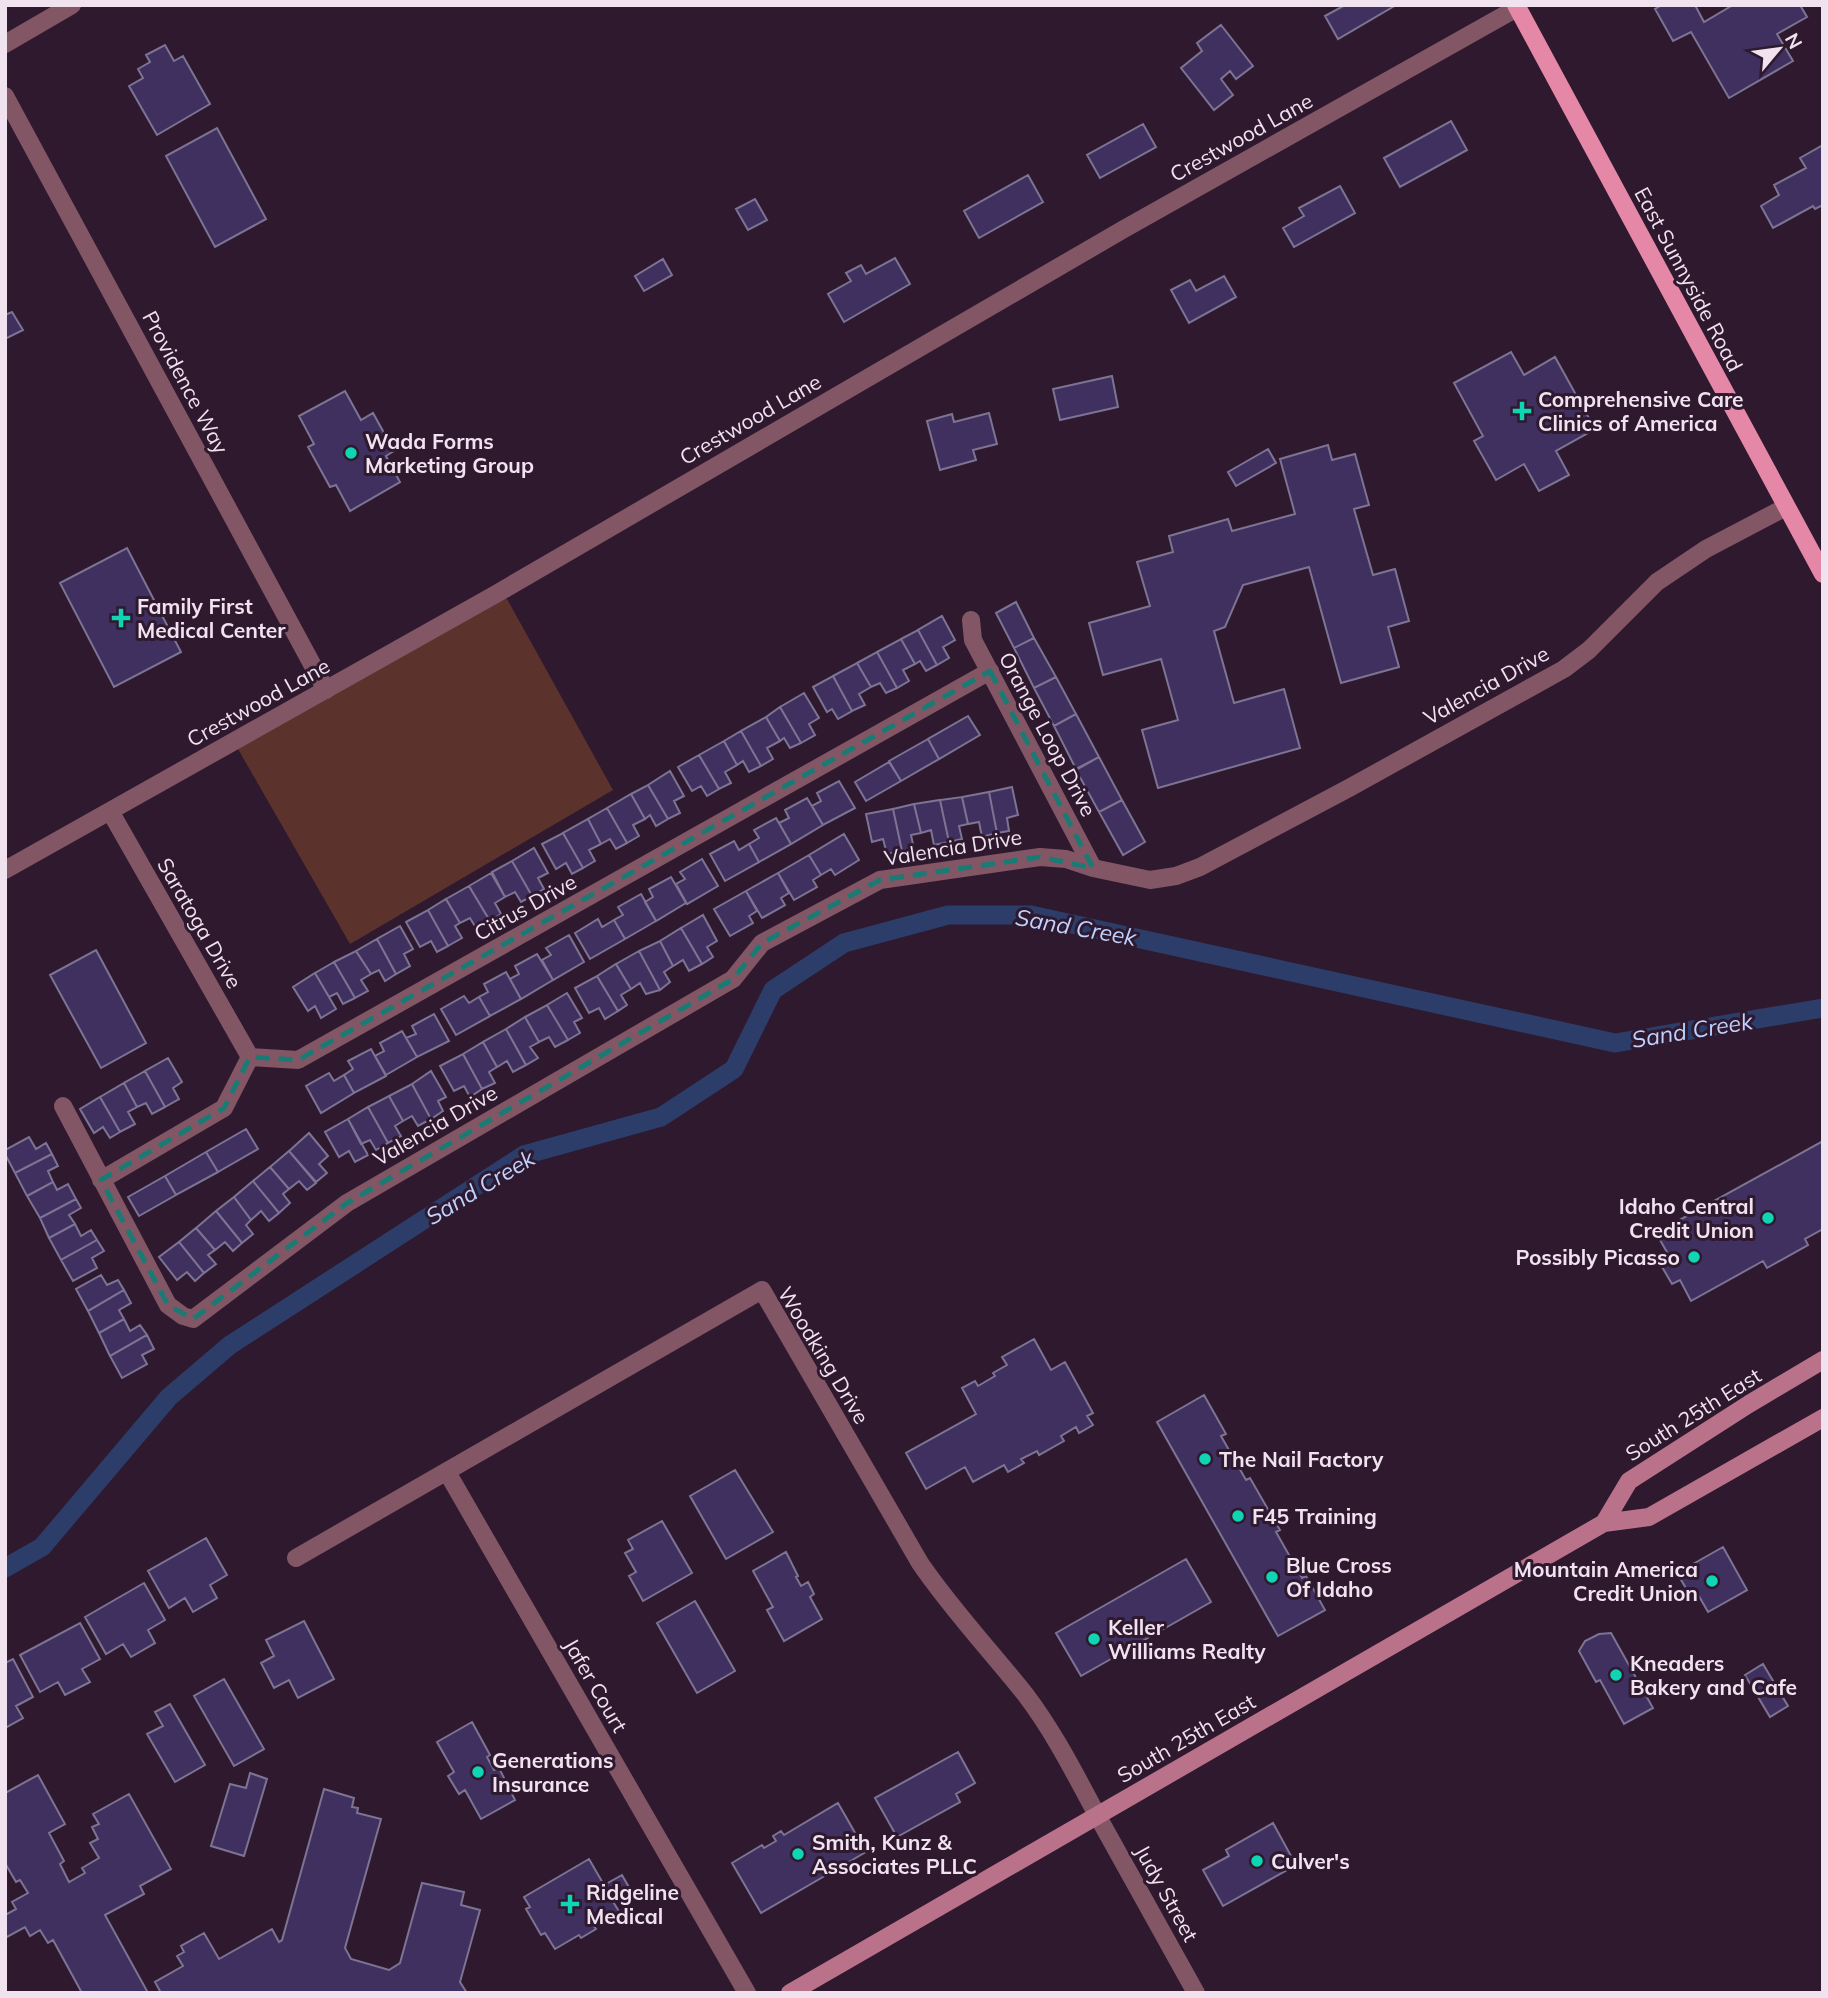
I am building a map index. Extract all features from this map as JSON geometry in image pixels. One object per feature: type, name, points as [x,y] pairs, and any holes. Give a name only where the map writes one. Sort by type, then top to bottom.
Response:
[{"type":"main road","name":"East Sunnyside Road","points":[[1518,6],[1823,574]]},
{"type":"main road","name":"South 25th East","points":[[1604,1523],[1629,1481],[1823,1360]]},
{"type":"main road","name":"South 25th East","points":[[790,1993],[1604,1523],[1649,1517],[1823,1419]]},
{"type":"street","points":[[5,44],[72,5]]},
{"type":"street","name":"Crestwood Lane","points":[[5,870],[496,594],[1136,222],[1518,6]]},
{"type":"street","name":"Providence Way","points":[[5,96],[326,690]]},
{"type":"street","name":"Valencia Drive","points":[[63,1105],[168,1305],[183,1316],[194,1319],[347,1203],[733,979],[762,943],[880,880],[1040,857],[1066,859],[1093,868],[1150,880],[1176,876],[1200,867],[1564,669],[1589,650],[1657,582],[1706,549],[1786,506]]},
{"type":"street","name":"Orange Loop Drive","points":[[971,620],[973,640],[1093,868]]},
{"type":"street","name":"Citrus Drive","points":[[250,1057],[298,1060],[990,671]]},
{"type":"street","name":"Saratoga Drive","points":[[110,811],[250,1057]]},
{"type":"street","points":[[102,1180],[224,1108],[250,1057]]},
{"type":"street","name":"Woodking Drive","points":[[296,1558],[762,1290],[920,1563],[942,1596],[1054,1735],[1097,1815]]},
{"type":"street","name":"Jafer Court","points":[[447,1472],[747,1993]]},
{"type":"street","name":"Judy Street","points":[[1097,1815],[1196,1993]]},
{"type":"highlighted area","points":[[990,671],[1093,868],[1040,857],[880,880],[762,943],[733,979],[347,1203],[193,1319],[168,1305],[101,1180],[224,1108],[250,1057],[298,1060]]},
{"type":"shaded area","points":[[502,590],[613,790],[350,944],[234,742]]},
{"type":"building","points":[[1345,5],[1396,5],[1338,39],[1325,16]]},
{"type":"building","points":[[1662,5],[1695,5],[1704,22],[1733,5],[1800,5],[1807,17],[1777,34],[1793,61],[1729,98],[1691,32],[1673,41],[1655,9]]},
{"type":"building","points":[[1221,25],[1253,66],[1236,79],[1230,71],[1221,79],[1233,95],[1214,110],[1181,68],[1202,51],[1197,43]]},
{"type":"building","points":[[165,45],[174,61],[183,56],[210,104],[157,135],[129,86],[143,78],[138,69],[150,62],[146,55]]},
{"type":"building","points":[[1451,121],[1467,150],[1400,187],[1384,158]]},
{"type":"building","points":[[1143,124],[1156,147],[1100,178],[1087,155]]},
{"type":"building","points":[[217,128],[266,219],[215,247],[166,156]]},
{"type":"building","points":[[1823,145],[1823,205],[1815,209],[1813,206],[1773,228],[1761,206],[1779,195],[1774,185],[1806,168],[1800,158]]},
{"type":"building","points":[[1028,175],[1043,202],[979,238],[964,211]]},
{"type":"building","points":[[1340,186],[1355,213],[1294,247],[1283,228],[1304,216],[1299,208]]},
{"type":"building","points":[[755,199],[767,220],[748,230],[736,209]]},
{"type":"building","points":[[895,258],[910,284],[844,322],[828,294],[851,281],[846,273],[861,265],[866,274]]},
{"type":"building","points":[[663,259],[672,275],[644,291],[635,276]]},
{"type":"building","points":[[1224,276],[1236,297],[1189,323],[1171,290],[1190,280],[1196,291]]},
{"type":"building","points":[[12,312],[23,330],[5,339],[5,315]]},
{"type":"building","points":[[1511,352],[1524,375],[1555,357],[1595,429],[1556,451],[1569,475],[1539,491],[1524,464],[1496,480],[1474,441],[1483,436],[1454,383]]},
{"type":"building","points":[[1112,376],[1118,407],[1060,420],[1053,389]]},
{"type":"building","name":"Wada Forms Marketing Group","points":[[345,391],[361,420],[373,413],[394,451],[386,456],[400,482],[350,511],[336,485],[330,487],[308,447],[314,444],[299,416]]},
{"type":"building","points":[[989,413],[997,444],[973,450],[976,460],[940,470],[927,421],[952,414],[954,422]]},
{"type":"building","points":[[1328,445],[1332,460],[1355,454],[1369,505],[1354,509],[1373,575],[1395,569],[1409,621],[1388,627],[1399,667],[1341,683],[1309,567],[1243,585],[1225,627],[1214,631],[1234,703],[1284,689],[1300,748],[1158,788],[1142,730],[1178,720],[1161,659],[1103,675],[1089,623],[1150,606],[1137,562],[1173,552],[1169,536],[1228,519],[1232,531],[1295,514],[1280,459]]},
{"type":"building","points":[[1268,449],[1276,463],[1236,486],[1228,472]]},
{"type":"building","name":"Family First Medical Center","points":[[127,548],[181,652],[114,687],[60,583]]},
{"type":"building","points":[[1016,602],[1034,638],[1014,648],[996,613]]},
{"type":"building","points":[[942,616],[955,640],[943,647],[949,658],[937,665],[918,630]]},
{"type":"building","points":[[918,630],[937,665],[926,671],[920,661],[915,664],[901,639]]},
{"type":"building","points":[[1034,638],[1056,677],[1034,688],[1014,648]]},
{"type":"building","points":[[901,639],[915,664],[903,670],[909,681],[897,688],[877,652]]},
{"type":"building","points":[[877,652],[897,688],[886,693],[880,683],[871,687],[857,663]]},
{"type":"building","points":[[857,663],[871,687],[859,694],[865,705],[852,711],[833,676]]},
{"type":"building","points":[[833,676],[852,711],[838,719],[832,709],[827,712],[813,687]]},
{"type":"building","points":[[1056,677],[1076,714],[1054,726],[1034,688]]},
{"type":"building","points":[[804,693],[819,718],[809,724],[815,735],[801,743],[780,707]]},
{"type":"building","points":[[780,707],[801,743],[790,748],[784,738],[780,741],[766,717]]},
{"type":"building","points":[[1076,714],[1099,757],[1076,769],[1054,726]]},
{"type":"building","points":[[968,716],[980,735],[939,759],[928,739]]},
{"type":"building","points":[[766,717],[780,741],[767,748],[773,759],[761,766],[741,731]]},
{"type":"building","points":[[741,731],[761,766],[749,772],[743,761],[737,765],[724,741]]},
{"type":"building","points":[[928,739],[939,759],[901,781],[889,761]]},
{"type":"building","points":[[724,741],[737,765],[725,772],[731,783],[719,789],[699,755]]},
{"type":"building","points":[[699,755],[719,789],[707,796],[701,786],[692,791],[678,767]]},
{"type":"building","points":[[1099,757],[1122,800],[1099,812],[1076,770]]},
{"type":"building","points":[[889,762],[901,781],[866,801],[855,782]]},
{"type":"building","points":[[670,771],[684,796],[674,801],[680,813],[668,819],[648,785]]},
{"type":"building","points":[[839,781],[855,808],[823,825],[812,806],[821,801],[817,793]]},
{"type":"building","points":[[648,785],[668,819],[656,826],[650,815],[645,819],[631,794]]},
{"type":"building","points":[[1012,787],[1018,815],[1007,818],[1009,831],[997,833],[989,792]]},
{"type":"building","points":[[989,792],[997,833],[982,837],[979,822],[968,824],[962,797]]},
{"type":"building","points":[[631,794],[645,819],[633,825],[639,836],[627,843],[607,808]]},
{"type":"building","points":[[962,797],[968,824],[959,826],[962,839],[949,842],[940,800]]},
{"type":"building","points":[[807,798],[823,825],[791,844],[779,823],[789,818],[785,810]]},
{"type":"building","points":[[940,800],[949,842],[934,845],[931,830],[921,833],[914,804]]},
{"type":"building","points":[[1122,800],[1145,842],[1123,855],[1099,812]]},
{"type":"building","points":[[914,804],[921,833],[911,835],[914,849],[902,851],[893,809]]},
{"type":"building","points":[[607,808],[627,843],[616,849],[610,839],[601,844],[588,819]]},
{"type":"building","points":[[893,809],[902,851],[887,854],[883,839],[872,842],[866,814]]},
{"type":"building","points":[[776,818],[791,844],[759,862],[749,844],[759,838],[754,830]]},
{"type":"building","points":[[588,819],[601,844],[589,850],[595,861],[583,868],[563,833]]},
{"type":"building","points":[[563,833],[583,868],[572,874],[566,863],[556,869],[542,844]]},
{"type":"building","points":[[844,834],[859,860],[835,875],[831,869],[821,875],[809,855]]},
{"type":"building","points":[[734,841],[739,850],[749,844],[759,862],[725,881],[710,854]]},
{"type":"building","points":[[534,848],[548,873],[538,878],[544,889],[532,896],[512,861]]},
{"type":"building","points":[[809,855],[821,875],[813,880],[817,887],[794,900],[778,873]]},
{"type":"building","points":[[702,859],[718,886],[687,904],[676,884],[685,879],[680,872]]},
{"type":"building","points":[[512,861],[532,896],[521,902],[515,892],[505,897],[492,872]]},
{"type":"building","points":[[491,873],[505,897],[495,903],[501,914],[490,921],[469,886]]},
{"type":"building","points":[[778,873],[789,893],[781,898],[785,905],[762,918],[746,891]]},
{"type":"building","points":[[671,877],[686,903],[656,921],[645,902],[653,897],[649,889]]},
{"type":"building","points":[[469,886],[490,921],[476,928],[470,918],[460,923],[446,899]]},
{"type":"building","points":[[746,891],[757,911],[749,916],[753,923],[730,936],[714,909]]},
{"type":"building","points":[[641,894],[656,921],[625,939],[614,920],[623,915],[618,907]]},
{"type":"building","points":[[446,899],[460,923],[455,926],[462,938],[448,946],[428,910]]},
{"type":"building","points":[[428,910],[448,946],[437,952],[431,941],[420,947],[406,922]]},
{"type":"building","points":[[703,915],[717,941],[707,947],[713,957],[702,964],[681,928]]},
{"type":"building","points":[[598,919],[602,927],[614,920],[625,939],[590,959],[575,933]]},
{"type":"building","points":[[400,926],[413,949],[404,954],[410,966],[396,974],[377,939]]},
{"type":"building","points":[[681,928],[702,964],[689,971],[683,960],[673,966],[660,941]]},
{"type":"building","points":[[569,935],[584,962],[553,980],[542,960],[551,955],[546,948]]},
{"type":"building","points":[[377,939],[396,974],[385,981],[379,970],[371,974],[356,951]]},
{"type":"building","points":[[660,941],[673,966],[664,972],[670,982],[660,990],[639,951]]},
{"type":"building","points":[[96,950],[146,1043],[101,1068],[50,975]]},
{"type":"building","points":[[356,951],[371,974],[361,980],[368,991],[355,998],[334,962]]},
{"type":"building","points":[[639,951],[660,990],[646,994],[640,983],[631,989],[616,964]]},
{"type":"building","points":[[537,954],[553,980],[521,999],[510,979],[519,974],[515,966]]},
{"type":"building","points":[[334,962],[355,998],[343,1004],[337,993],[329,997],[315,973]]},
{"type":"building","points":[[616,964],[631,989],[621,995],[627,1005],[618,1011],[597,976]]},
{"type":"building","points":[[506,972],[521,999],[490,1016],[479,997],[488,992],[484,984]]},
{"type":"building","points":[[315,973],[336,1009],[321,1018],[315,1006],[308,1011],[293,987]]},
{"type":"building","points":[[597,976],[618,1011],[605,1019],[599,1008],[589,1013],[575,988]]},
{"type":"building","points":[[567,993],[582,1018],[574,1022],[580,1033],[568,1040],[547,1005]]},
{"type":"building","points":[[464,996],[469,1003],[479,997],[490,1016],[456,1035],[441,1009]]},
{"type":"building","points":[[547,1005],[568,1040],[555,1047],[549,1037],[539,1042],[525,1017]]},
{"type":"building","points":[[434,1014],[449,1041],[417,1057],[406,1038],[416,1034],[412,1026]]},
{"type":"building","points":[[525,1017],[539,1042],[530,1047],[538,1058],[526,1065],[506,1029]]},
{"type":"building","points":[[506,1029],[526,1065],[513,1072],[507,1061],[497,1067],[483,1042]]},
{"type":"building","points":[[402,1031],[417,1057],[386,1075],[375,1056],[384,1051],[380,1043]]},
{"type":"building","points":[[483,1042],[497,1067],[489,1072],[495,1083],[482,1089],[463,1054]]},
{"type":"building","points":[[371,1049],[386,1076],[354,1093],[344,1075],[353,1069],[348,1061]]},
{"type":"building","points":[[463,1054],[482,1089],[470,1097],[464,1086],[454,1091],[440,1066]]},
{"type":"building","points":[[168,1058],[182,1082],[173,1088],[179,1099],[165,1107],[145,1071]]},
{"type":"building","points":[[145,1071],[165,1107],[152,1114],[146,1103],[137,1107],[124,1083]]},
{"type":"building","points":[[431,1071],[446,1097],[438,1101],[443,1111],[431,1119],[412,1084]]},
{"type":"building","points":[[329,1073],[334,1081],[344,1075],[354,1093],[321,1113],[306,1086]]},
{"type":"building","points":[[124,1083],[137,1107],[128,1112],[135,1124],[120,1132],[100,1097]]},
{"type":"building","points":[[412,1084],[431,1119],[418,1126],[412,1116],[403,1121],[389,1096]]},
{"type":"building","points":[[389,1096],[403,1121],[395,1126],[401,1136],[388,1143],[368,1107]]},
{"type":"building","points":[[100,1097],[120,1132],[110,1138],[103,1127],[94,1133],[80,1109]]},
{"type":"building","points":[[368,1107],[388,1143],[376,1150],[370,1140],[361,1144],[348,1119]]},
{"type":"building","points":[[348,1119],[368,1155],[355,1162],[349,1151],[339,1157],[325,1132]]},
{"type":"building","points":[[246,1129],[258,1149],[218,1172],[206,1152]]},
{"type":"building","points":[[309,1133],[328,1156],[319,1164],[327,1173],[316,1182],[289,1151]]},
{"type":"building","points":[[29,1137],[36,1149],[46,1143],[52,1154],[15,1173],[5,1150]]},
{"type":"building","points":[[1823,1141],[1823,1229],[1805,1239],[1808,1245],[1767,1268],[1763,1261],[1691,1301],[1680,1280],[1672,1284],[1658,1260],[1668,1254],[1656,1233]]},
{"type":"building","points":[[289,1151],[316,1183],[307,1190],[299,1181],[289,1189],[270,1167]]},
{"type":"building","points":[[206,1152],[218,1172],[176,1195],[165,1176]]},
{"type":"building","points":[[52,1154],[58,1166],[48,1171],[53,1182],[27,1196],[15,1173]]},
{"type":"building","points":[[270,1167],[289,1189],[283,1194],[290,1203],[279,1213],[253,1181]]},
{"type":"building","points":[[165,1176],[176,1195],[139,1216],[128,1197]]},
{"type":"building","points":[[253,1181],[279,1213],[269,1221],[261,1211],[251,1220],[234,1197]]},
{"type":"building","points":[[53,1182],[57,1190],[68,1184],[76,1199],[40,1218],[27,1196]]},
{"type":"building","points":[[234,1197],[251,1220],[246,1225],[253,1234],[242,1243],[216,1211]]},
{"type":"building","points":[[76,1199],[81,1208],[69,1215],[75,1224],[49,1238],[40,1218]]},
{"type":"building","points":[[216,1211],[242,1243],[233,1251],[225,1242],[215,1250],[196,1228]]},
{"type":"building","points":[[75,1224],[81,1236],[91,1230],[97,1240],[61,1260],[49,1238]]},
{"type":"building","points":[[196,1228],[215,1250],[208,1255],[216,1264],[204,1273],[179,1242]]},
{"type":"building","points":[[97,1240],[104,1251],[92,1258],[97,1268],[73,1281],[61,1260]]},
{"type":"building","points":[[179,1242],[204,1273],[195,1281],[187,1272],[177,1280],[159,1257]]},
{"type":"building","points":[[101,1275],[107,1285],[118,1280],[124,1290],[88,1311],[76,1289]]},
{"type":"building","points":[[124,1290],[131,1303],[119,1310],[124,1319],[99,1333],[88,1311]]},
{"type":"building","points":[[124,1319],[130,1331],[140,1325],[147,1335],[110,1356],[99,1333]]},
{"type":"building","points":[[147,1335],[154,1349],[142,1355],[147,1364],[122,1378],[110,1356]]},
{"type":"building","points":[[1034,1339],[1051,1370],[1065,1362],[1093,1413],[1087,1416],[1093,1425],[1079,1433],[1076,1427],[1061,1436],[1064,1441],[1039,1455],[1037,1451],[1021,1459],[1024,1463],[1008,1472],[1004,1465],[973,1482],[965,1467],[926,1489],[906,1453],[976,1414],[962,1388],[975,1381],[978,1386],[995,1376],[993,1373],[1007,1365],[1002,1357]]},
{"type":"building","points":[[1204,1395],[1226,1434],[1221,1436],[1246,1480],[1250,1478],[1280,1530],[1276,1532],[1302,1578],[1306,1576],[1325,1610],[1278,1636],[1157,1422]]},
{"type":"building","points":[[735,1470],[773,1532],[726,1559],[690,1496]]},
{"type":"building","points":[[662,1521],[692,1573],[643,1601],[629,1576],[636,1572],[625,1553],[633,1549],[628,1540]]},
{"type":"building","points":[[206,1538],[227,1575],[210,1585],[217,1598],[193,1612],[185,1598],[169,1608],[148,1571]]},
{"type":"building","name":"Mountain America Credit Union","points":[[1723,1547],[1747,1590],[1708,1612],[1696,1591],[1690,1595],[1677,1573]]},
{"type":"building","points":[[786,1552],[801,1586],[808,1582],[814,1594],[810,1597],[822,1619],[784,1641],[767,1610],[773,1607],[753,1571]]},
{"type":"building","points":[[1186,1559],[1211,1602],[1081,1676],[1056,1633]]},
{"type":"building","points":[[144,1583],[165,1620],[148,1630],[155,1643],[131,1657],[123,1644],[106,1654],[85,1617]]},
{"type":"building","points":[[695,1601],[735,1671],[697,1693],[657,1623]]},
{"type":"building","points":[[304,1621],[334,1679],[298,1698],[289,1680],[274,1688],[261,1663],[274,1656],[266,1640]]},
{"type":"building","points":[[80,1623],[100,1659],[82,1669],[90,1682],[65,1695],[58,1682],[40,1692],[20,1655]]},
{"type":"building","points":[[1611,1633],[1653,1708],[1624,1724],[1600,1680],[1596,1682],[1579,1651],[1585,1641],[1599,1634]]},
{"type":"building","points":[[13,1659],[33,1697],[16,1706],[23,1718],[5,1728],[5,1663]]},
{"type":"building","points":[[1763,1664],[1788,1706],[1770,1717],[1745,1675]]},
{"type":"building","points":[[224,1679],[264,1749],[234,1766],[194,1696]]},
{"type":"building","points":[[170,1704],[205,1765],[175,1782],[147,1734],[163,1726],[155,1712]]},
{"type":"building","points":[[472,1722],[490,1755],[487,1757],[494,1770],[499,1768],[515,1800],[481,1819],[465,1790],[459,1794],[448,1776],[454,1772],[437,1742]]},
{"type":"building","points":[[958,1752],[975,1783],[956,1794],[960,1802],[897,1837],[875,1798]]},
{"type":"building","points":[[250,1773],[267,1779],[244,1856],[211,1846],[230,1784],[246,1788]]},
{"type":"building","points":[[38,1775],[65,1824],[49,1833],[64,1861],[60,1864],[69,1882],[85,1873],[82,1868],[99,1858],[90,1843],[98,1839],[92,1827],[99,1824],[93,1814],[129,1794],[171,1869],[140,1886],[144,1894],[105,1915],[147,1991],[145,1993],[82,1993],[53,1940],[48,1943],[40,1930],[30,1936],[25,1927],[5,1938],[5,1915],[16,1909],[12,1902],[28,1893],[20,1880],[16,1882],[5,1863],[5,1793]]},
{"type":"building","points":[[324,1789],[354,1798],[352,1807],[358,1808],[357,1813],[381,1819],[345,1948],[351,1959],[389,1970],[400,1963],[422,1883],[464,1892],[461,1905],[480,1910],[460,1982],[467,1993],[161,1993],[155,1982],[183,1966],[177,1956],[184,1952],[181,1946],[204,1933],[219,1959],[272,1929],[279,1942],[282,1940]]},
{"type":"building","points":[[838,1803],[866,1852],[761,1913],[732,1863],[762,1845],[764,1848],[776,1841],[773,1836],[781,1831],[784,1835]]},
{"type":"building","name":"Culver's","points":[[1273,1823],[1296,1865],[1223,1906],[1203,1870],[1229,1856],[1226,1850]]},
{"type":"building","points":[[589,1859],[604,1885],[622,1875],[630,1889],[612,1900],[620,1913],[593,1925],[596,1929],[581,1938],[579,1935],[555,1949],[545,1933],[541,1935],[526,1909],[530,1907],[524,1897]]},
{"type":"waterway","name":"Sand Creek","points":[[5,1568],[42,1547],[169,1397],[230,1345],[524,1155],[661,1117],[734,1069],[773,990],[844,943],[948,915],[1031,915],[1615,1043],[1823,1008]]},
{"type":"place","name":"Comprehensive Care Clinics of America","points":[[1522,411]]},
{"type":"place","name":"Wada Forms Marketing Group","points":[[351,453]]},
{"type":"place","name":"Family First Medical Center","points":[[121,618]]},
{"type":"place","name":"Idaho Central Credit Union","points":[[1768,1218]]},
{"type":"place","name":"Possibly Picasso","points":[[1694,1257]]},
{"type":"place","name":"The Nail Factory","points":[[1205,1459]]},
{"type":"place","name":"F45 Training","points":[[1238,1516]]},
{"type":"place","name":"Blue Cross Of Idaho","points":[[1272,1577]]},
{"type":"place","name":"Mountain America Credit Union","points":[[1712,1581]]},
{"type":"place","name":"Keller Williams Realty","points":[[1094,1639]]},
{"type":"place","name":"Kneaders Bakery and Cafe","points":[[1616,1675]]},
{"type":"place","name":"Generations Insurance","points":[[478,1772]]},
{"type":"place","name":"Smith, Kunz & Associates PLLC","points":[[798,1854]]},
{"type":"place","name":"Culver's","points":[[1257,1861]]},
{"type":"place","name":"Ridgeline Medical","points":[[570,1904]]}]
